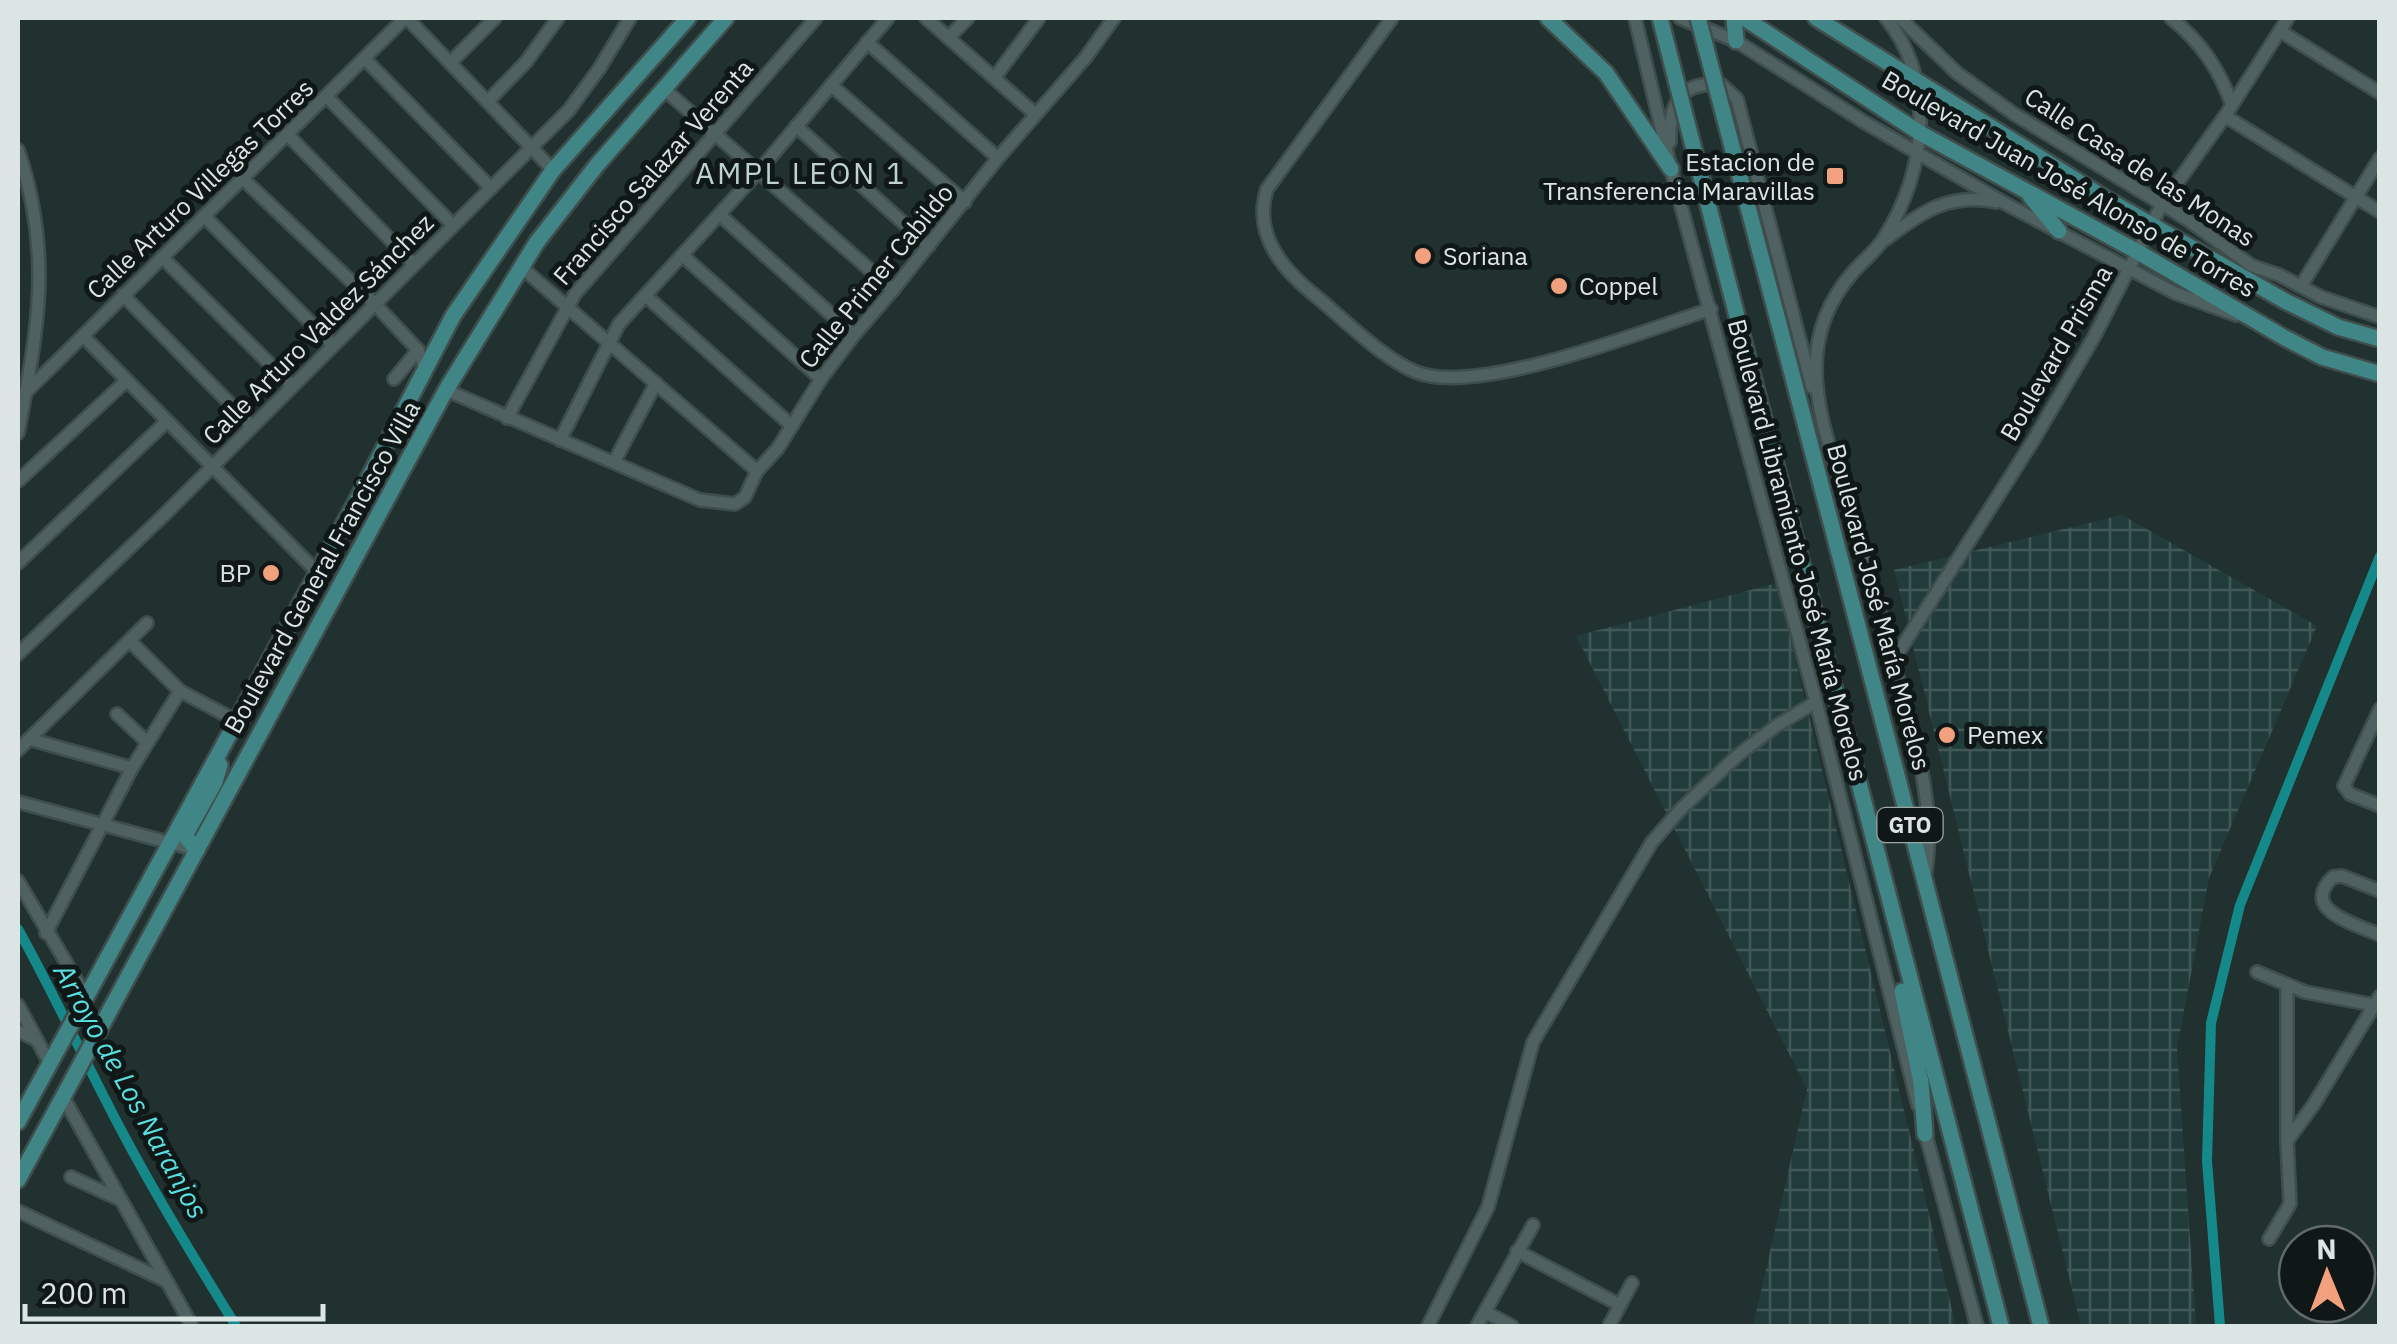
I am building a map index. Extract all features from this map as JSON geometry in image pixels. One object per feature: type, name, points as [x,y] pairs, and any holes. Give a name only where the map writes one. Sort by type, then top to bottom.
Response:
[{"type":"main road","name":"Boulevard General Francisco Villa","points":[[18,1122],[24,1096],[50,1064],[425,368],[486,264],[553,170],[688,18]]},
{"type":"main road","name":"Boulevard General Francisco Villa","points":[[18,1180],[446,390],[520,266],[597,166],[726,18]]},
{"type":"main road","points":[[1548,18],[1606,73],[1671,169]]},
{"type":"main road","name":"GTO","points":[[1660,18],[2001,1326]]},
{"type":"main road","name":"Boulevard José María Morelos","points":[[1698,18],[2041,1326]]},
{"type":"main road","points":[[1734,18],[1736,41]]},
{"type":"main road","name":"Boulevard Juan José Alonso de Torres","points":[[1744,18],[1920,132],[2263,324],[2322,357],[2380,374]]},
{"type":"main road","points":[[1806,18],[1857,44]]},
{"type":"main road","name":"Boulevard Juan José Alonso de Torres","points":[[1816,18],[1916,82],[2285,301],[2338,327],[2380,339]]},
{"type":"main road","points":[[2025,189],[2058,231]]},
{"type":"main road","points":[[197,850],[187,832],[219,774],[217,757]]},
{"type":"main road","points":[[140,951],[139,936],[180,861],[170,842]]},
{"type":"main road","points":[[1890,908],[1897,965],[1921,1082],[1926,1134]]},
{"type":"street","name":"Calle Arturo Villegas Torres","points":[[26,392],[406,18]]},
{"type":"street","points":[[406,18],[553,170]]},
{"type":"street","points":[[450,63],[495,18]]},
{"type":"street","points":[[488,100],[526,62],[558,18]]},
{"type":"street","name":"Calle Arturo Valdez Sánchez","points":[[18,654],[532,146],[584,90],[630,18]]},
{"type":"street","name":"Francisco Salazar Verenta","points":[[507,418],[567,306],[816,18]]},
{"type":"street","points":[[560,440],[608,341],[630,312],[758,172],[888,18]]},
{"type":"street","points":[[926,18],[1036,114]]},
{"type":"street","points":[[949,37],[968,18]]},
{"type":"street","points":[[995,77],[1039,18]]},
{"type":"street","name":"Calle Primer Cabildo","points":[[614,462],[714,504],[735,504],[745,497],[757,471],[778,448],[854,334],[1086,57],[1114,18]]},
{"type":"street","points":[[1392,18],[1267,189],[1263,202],[1264,232],[1293,277],[1410,370],[1438,379],[1477,376],[1548,360],[1711,308]]},
{"type":"street","name":"Boulevard Libramiento José María Morelos","points":[[1634,18],[1671,169],[1816,702],[1976,1326]]},
{"type":"street","points":[[1680,18],[1736,41],[2006,204],[2175,293],[2263,324]]},
{"type":"street","points":[[1882,241],[1905,196],[1920,132],[1916,82],[1908,50],[1886,18]]},
{"type":"street","name":"Calle Casa de las Monas","points":[[1900,18],[1957,73],[2014,114],[2162,204],[2252,266],[2341,305],[2380,317]]},
{"type":"street","points":[[2171,18],[2214,62],[2228,111],[2380,212]]},
{"type":"street","name":"Boulevard Prisma","points":[[1893,661],[2033,441],[2131,269],[2162,204],[2288,18]]},
{"type":"street","points":[[2280,31],[2380,94]]},
{"type":"street","points":[[868,42],[998,158]]},
{"type":"street","points":[[365,59],[490,188]]},
{"type":"street","points":[[830,85],[965,202]]},
{"type":"street","points":[[1671,169],[1670,124],[1678,98],[1699,85],[1722,85],[1736,99],[1740,110],[1818,410],[1893,661],[1929,812],[1930,848],[1925,880]]},
{"type":"street","points":[[665,90],[894,290]]},
{"type":"street","points":[[326,97],[452,225]]},
{"type":"street","points":[[796,126],[929,246]]},
{"type":"street","points":[[287,134],[414,264]]},
{"type":"street","points":[[18,150],[34,204],[41,261],[36,331],[18,434]]},
{"type":"street","points":[[2301,286],[2380,158]]},
{"type":"street","points":[[242,178],[374,303],[418,350],[425,368]]},
{"type":"street","points":[[1818,410],[1818,348],[1829,307],[1840,287],[1882,241],[1938,204],[1968,198],[2006,204]]},
{"type":"street","points":[[720,215],[854,334]]},
{"type":"street","points":[[204,216],[332,344]]},
{"type":"street","points":[[682,255],[821,379]]},
{"type":"street","points":[[162,257],[290,385]]},
{"type":"street","points":[[520,266],[757,471]]},
{"type":"street","points":[[2252,266],[2285,301]]},
{"type":"street","points":[[123,295],[252,425]]},
{"type":"street","points":[[646,296],[792,426]]},
{"type":"street","points":[[83,336],[317,572]]},
{"type":"street","points":[[394,379],[418,350]]},
{"type":"street","points":[[18,481],[126,380]]},
{"type":"street","points":[[446,390],[614,462],[656,383]]},
{"type":"street","points":[[18,563],[167,420]]},
{"type":"street","points":[[18,750],[147,623]]},
{"type":"street","points":[[130,641],[180,690],[236,721]]},
{"type":"street","points":[[46,932],[146,742],[180,690]]},
{"type":"street","points":[[1428,1326],[1494,1188],[1533,1042],[1652,842],[1738,755],[1816,702]]},
{"type":"street","points":[[2380,709],[2344,786],[2350,794],[2380,806]]},
{"type":"street","points":[[116,714],[146,742]]},
{"type":"street","points":[[29,739],[132,768]]},
{"type":"street","points":[[18,802],[197,850]]},
{"type":"street","points":[[2380,892],[2338,876],[2323,888],[2322,902],[2326,911],[2380,936]]},
{"type":"street","points":[[18,880],[86,998]]},
{"type":"street","points":[[2257,972],[2316,995],[2377,1001],[2287,1141]]},
{"type":"street","points":[[2269,1239],[2290,1204],[2287,984]]},
{"type":"street","points":[[18,1004],[50,1064]]},
{"type":"street","points":[[18,1031],[37,1040]]},
{"type":"street","points":[[62,1096],[192,1326]]},
{"type":"street","points":[[71,1177],[121,1200]]},
{"type":"street","points":[[18,1212],[164,1280]]},
{"type":"street","points":[[1477,1326],[1533,1225]]},
{"type":"street","points":[[1517,1251],[1620,1305]]},
{"type":"street","points":[[1609,1326],[1632,1283]]},
{"type":"street","points":[[1485,1312],[1512,1326]]},
{"type":"shaded area","points":[[2122,515],[2317,626],[2209,878],[2177,1048],[2196,1326],[2081,1326],[1894,570]]},
{"type":"shaded area","points":[[1777,583],[1956,1326],[1753,1326],[1807,1089],[1576,636]]},
{"type":"waterway","points":[[2220,1326],[2207,1161],[2211,1023],[2240,905],[2380,556]]},
{"type":"waterway","name":"Arroyo de Los Naranjos","points":[[18,929],[133,1152],[236,1326]]},
{"type":"place","name":"Estacion de Transferencia Maravillas","points":[[1835,176]]},
{"type":"place","name":"Soriana","points":[[1423,256]]},
{"type":"place","name":"Coppel","points":[[1559,286]]},
{"type":"place","name":"BP","points":[[271,573]]},
{"type":"place","name":"Pemex","points":[[1947,735]]},
{"type":"district","name":"AMPL LEON 1","points":[[801,174]]}]
